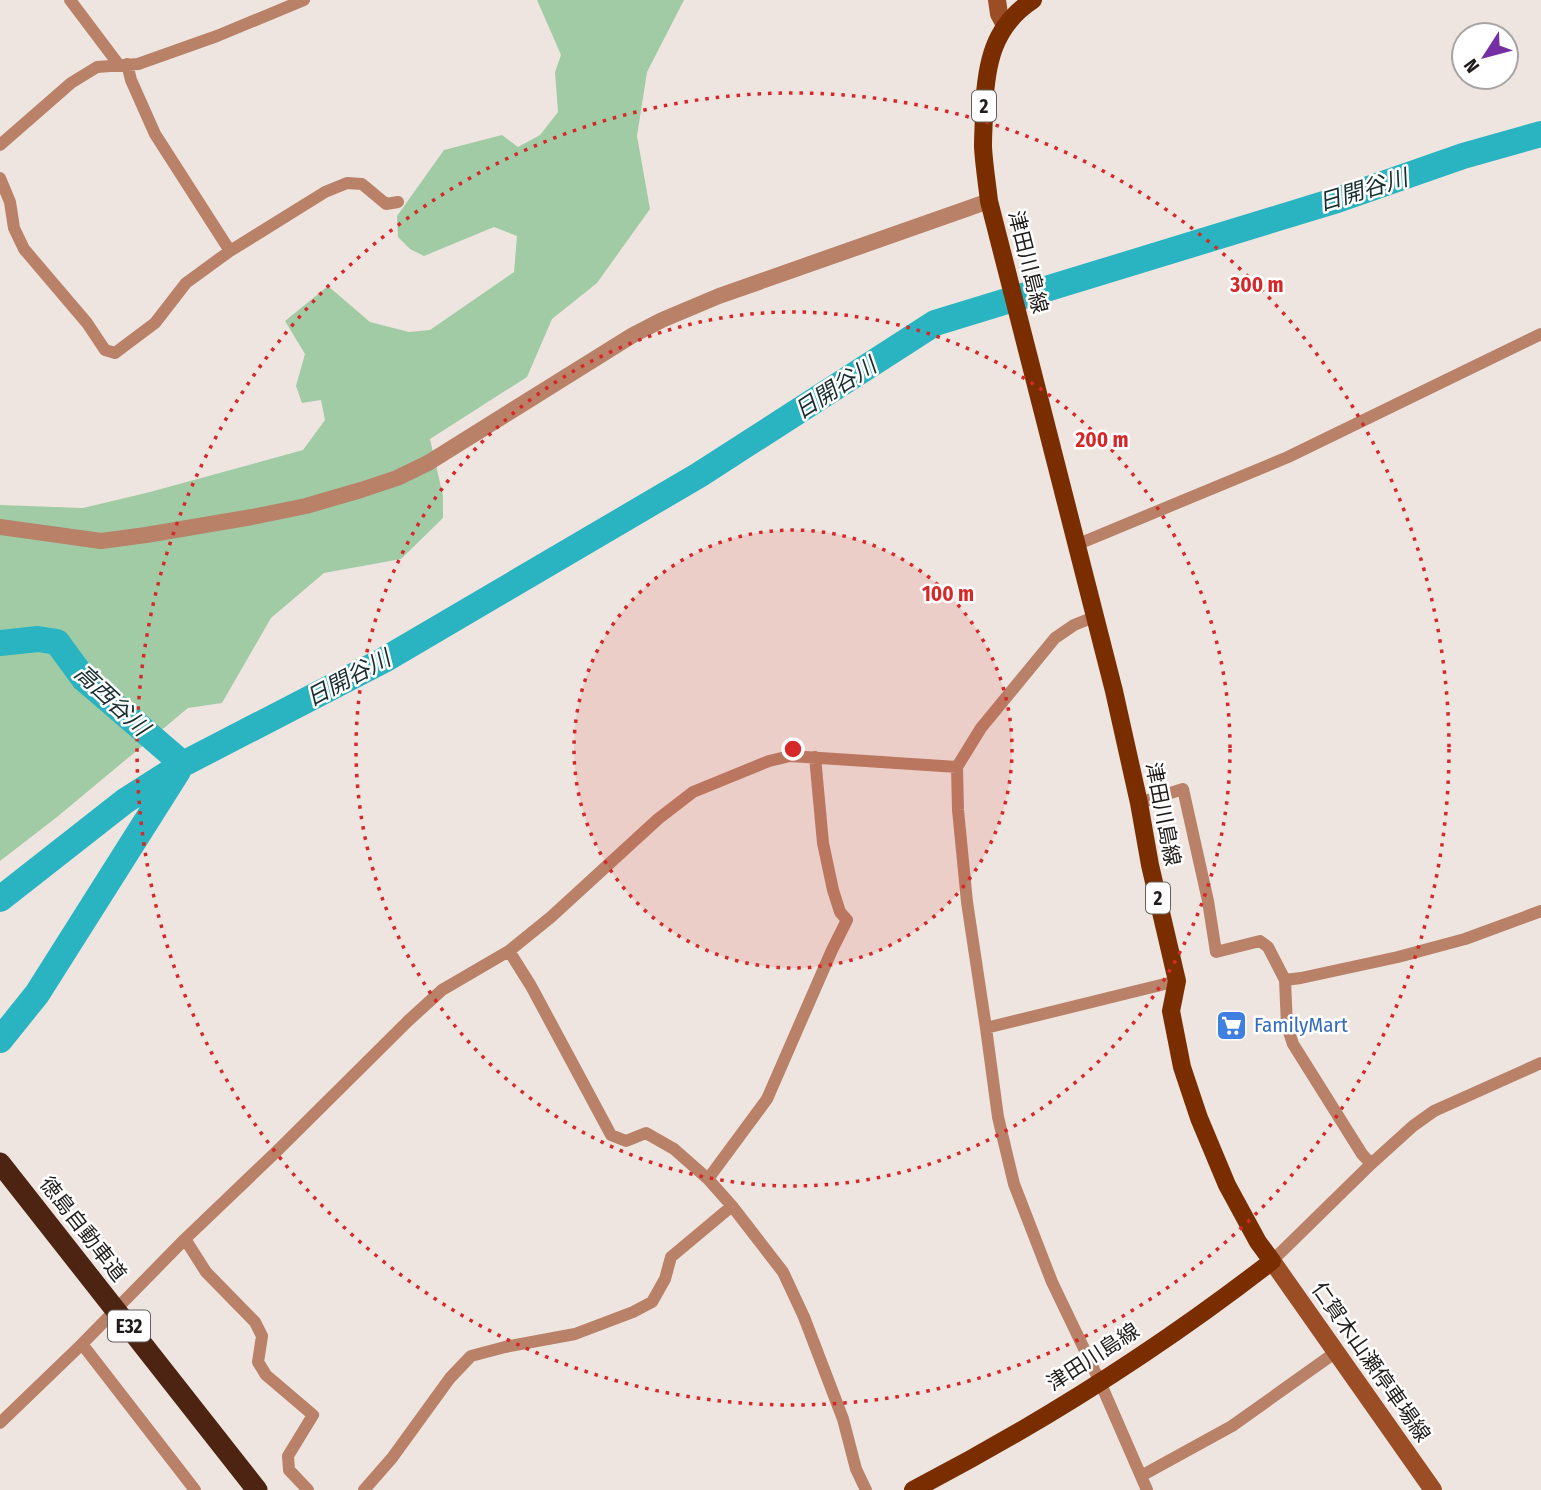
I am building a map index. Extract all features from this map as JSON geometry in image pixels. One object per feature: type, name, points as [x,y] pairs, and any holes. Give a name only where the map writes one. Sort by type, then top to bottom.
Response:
[{"type":"highway","name":"徳島自動車道","points":[[0,1163],[257,1490]]},
{"type":"main road","points":[[997,0],[999,14],[1005,25]]},
{"type":"main road","name":"津田川島線","points":[[913,1490],[967,1462],[1100,1381],[1272,1261],[1258,1242],[1227,1185],[1182,1067],[1171,1011],[1177,981],[1150,865],[1139,803],[1114,691],[989,201],[983,148],[987,71],[993,46],[1005,25],[1033,0]]},
{"type":"main road","name":"仁賀木山瀬停車場線","points":[[1272,1261],[1433,1490]]},
{"type":"street","points":[[70,0],[123,65],[155,134],[230,251]]},
{"type":"street","points":[[0,145],[71,83],[97,67],[138,64],[217,36],[304,0]]},
{"type":"street","points":[[0,178],[10,202],[14,228],[24,248],[87,323],[105,350],[116,353],[155,323],[186,282],[230,251],[325,192],[347,183],[362,184],[386,204],[398,202]]},
{"type":"street","points":[[0,527],[101,541],[252,517],[306,506],[361,490],[397,478],[428,463],[621,342],[662,320],[719,296],[989,201]]},
{"type":"street","points":[[1076,545],[1288,457],[1541,334]]},
{"type":"street","points":[[1094,617],[1074,625],[1055,638],[981,728],[957,767],[958,810],[967,902],[998,1118],[1014,1184],[1052,1282],[1100,1381],[1147,1490]]},
{"type":"street","points":[[0,1423],[442,990],[509,951],[551,917],[658,818],[693,792],[769,761],[790,756],[957,767]]},
{"type":"street","points":[[708,1179],[768,1099],[832,950],[848,920],[840,912],[823,843],[816,758]]},
{"type":"street","points":[[1139,803],[1183,789],[1208,901],[1216,952],[1260,941],[1268,947],[1285,980],[1287,1026],[1293,1044],[1371,1164]]},
{"type":"street","points":[[1285,980],[1398,957],[1465,939],[1541,911]]},
{"type":"street","points":[[509,951],[531,986],[611,1135],[626,1141],[646,1133],[674,1149],[708,1179],[732,1206],[783,1272],[804,1317],[843,1419],[856,1469],[866,1490]]},
{"type":"street","points":[[986,1028],[1177,981]]},
{"type":"street","points":[[1272,1261],[1413,1126],[1434,1111],[1541,1063]]},
{"type":"street","points":[[364,1490],[392,1458],[450,1378],[471,1356],[575,1334],[652,1302],[664,1279],[671,1257],[732,1206]]},
{"type":"street","points":[[185,1239],[206,1272],[255,1322],[262,1336],[258,1362],[266,1375],[313,1415],[289,1456],[289,1470],[308,1490]]},
{"type":"street","points":[[82,1344],[195,1490]]},
{"type":"street","points":[[1141,1476],[1232,1426],[1336,1352]]},
{"type":"green space","points":[[537,0],[684,0],[647,72],[637,136],[650,209],[597,283],[552,319],[527,377],[430,439],[443,496],[443,518],[401,559],[324,573],[271,618],[222,703],[188,708],[0,861],[0,505],[83,508],[303,450],[325,420],[321,400],[302,403],[296,386],[305,354],[285,321],[328,286],[370,322],[409,332],[430,330],[514,272],[517,236],[494,227],[424,256],[410,249],[398,237],[397,216],[444,150],[502,135],[518,147],[540,135],[558,112],[555,72],[561,55]]},
{"type":"waterway","name":"日開谷川","points":[[0,899],[125,801],[183,764],[384,660],[699,475],[935,323],[1337,200],[1463,156],[1541,134]]},
{"type":"waterway","name":"高西谷川","points":[[0,643],[38,639],[57,642],[84,679],[183,764]]},
{"type":"waterway","name":"日開谷川","points":[[0,1040],[37,994],[178,771]]},
{"type":"place","name":"FamilyMart","points":[[1231,1025]]}]
